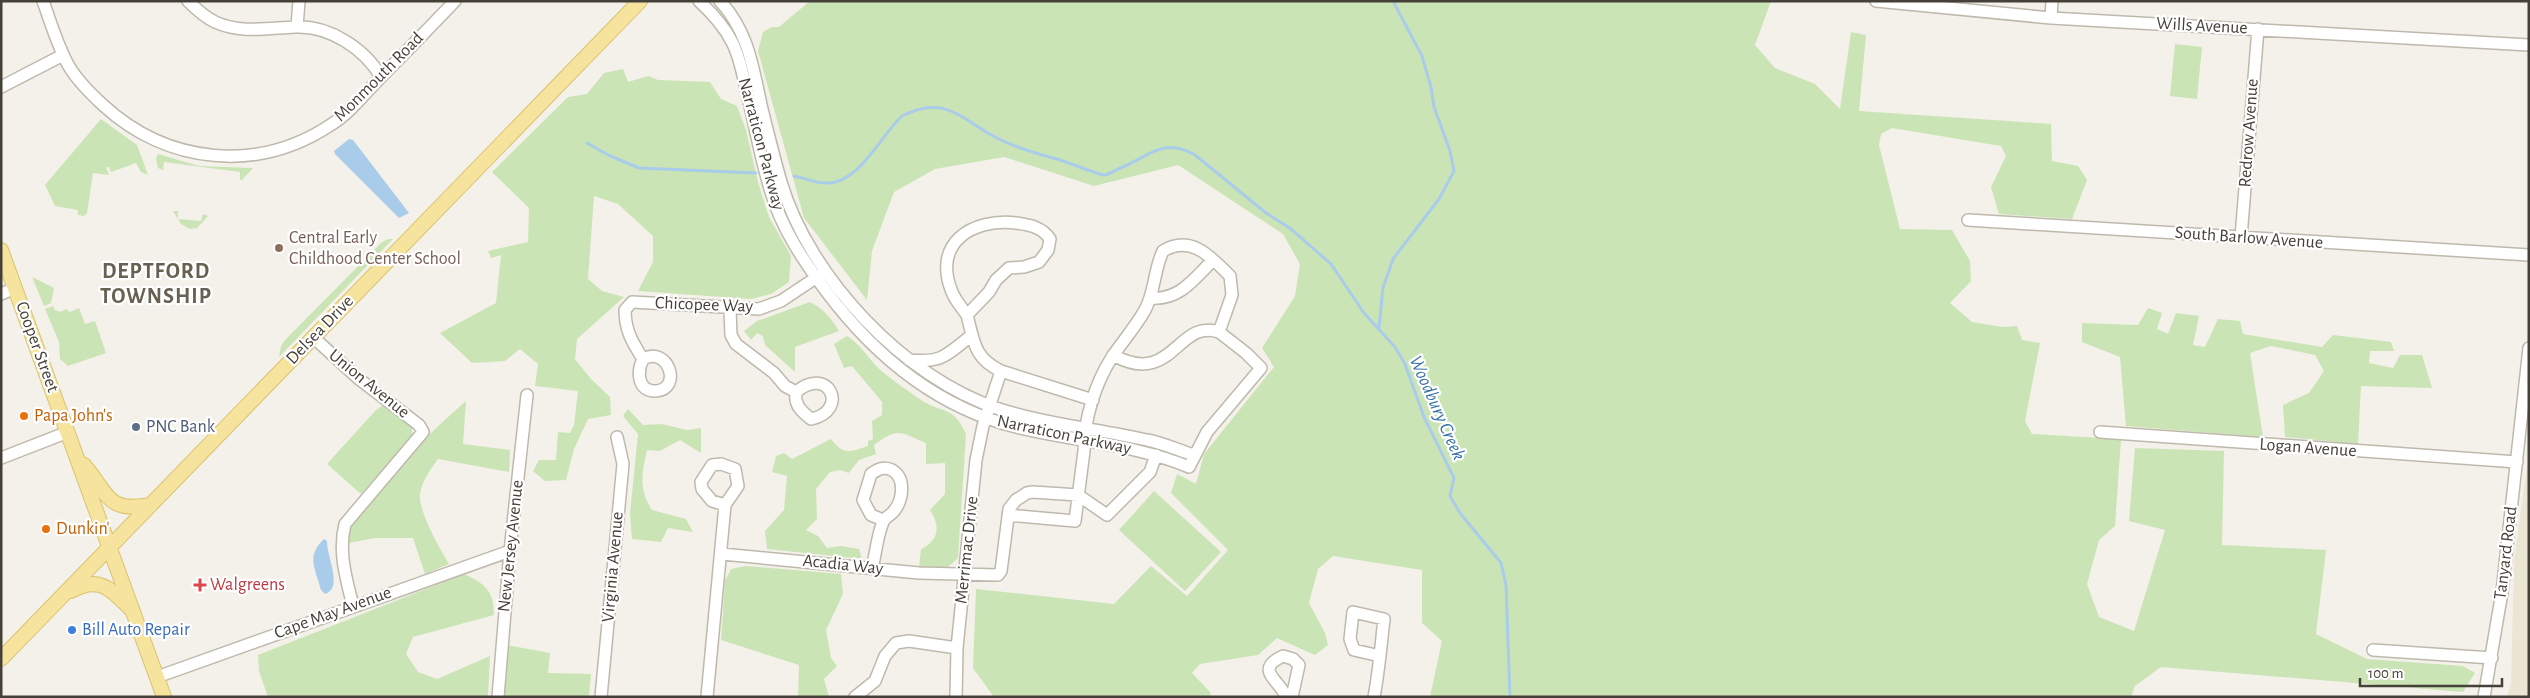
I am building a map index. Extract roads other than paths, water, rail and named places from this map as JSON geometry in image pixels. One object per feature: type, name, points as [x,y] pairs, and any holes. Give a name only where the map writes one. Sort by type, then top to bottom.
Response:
[{"type":"main road","name":"Delsea Drive","points":[[1,659],[640,1]]},
{"type":"main road","name":"Cooper Street","points":[[1,250],[111,546],[164,697]]},
{"type":"main road","points":[[78,458],[114,503],[125,508],[150,505]]},
{"type":"main road","points":[[62,596],[81,585],[102,585],[112,590],[135,613]]},
{"type":"street","name":"Monmouth Road","points":[[43,1],[63,55],[71,70],[92,95],[116,117],[138,132],[167,146],[224,157],[258,155],[301,141],[332,124],[455,1]]},
{"type":"street","points":[[188,1],[216,22],[238,29],[313,28],[359,49],[373,62],[381,77]]},
{"type":"street","points":[[297,27],[299,1]]},
{"type":"street","name":"Narraticon Parkway","points":[[699,1],[713,15],[733,42],[778,213],[795,247],[816,278],[856,329],[902,372],[928,390],[986,417],[1018,427],[1156,455],[1189,467],[1194,455],[1149,440],[1085,428],[990,405],[923,371],[861,315],[826,271],[795,222],[746,40],[736,18],[720,1]]},
{"type":"street","name":"Wills Avenue","points":[[1876,1],[2051,18],[2529,45]]},
{"type":"street","points":[[2051,18],[2052,1]]},
{"type":"street","name":"Redrow Avenue","points":[[2241,238],[2258,29]]},
{"type":"street","points":[[1,87],[63,55]]},
{"type":"street","name":"South Barlow Avenue","points":[[1968,220],[2529,255]]},
{"type":"street","points":[[967,315],[989,292],[996,280],[1009,268],[1024,267],[1039,262],[1048,250],[1050,239],[1045,231],[1024,224],[990,222],[969,230],[954,242],[948,253],[947,271],[952,293],[967,315],[975,349],[987,364],[1001,371],[1093,400]]},
{"type":"street","points":[[1156,455],[1150,472],[1107,515],[1078,495],[1033,492],[1016,500],[1008,515],[1075,521],[1078,495],[1084,441],[1085,428],[1093,400],[1113,355],[1145,310],[1163,251],[1175,244],[1188,245],[1202,251],[1230,276],[1232,295],[1219,332]]},
{"type":"street","points":[[1150,298],[1159,299],[1177,295],[1213,260]]},
{"type":"street","name":"Chicopee Way","points":[[643,359],[629,337],[625,323],[625,310],[632,302],[730,309],[758,309],[781,302],[826,271]]},
{"type":"street","points":[[1,294],[15,288]]},
{"type":"street","points":[[730,309],[731,335],[736,344],[774,373],[785,386],[796,392]]},
{"type":"street","points":[[1113,355],[1133,364],[1153,364],[1164,359],[1195,334],[1208,329],[1219,332],[1246,352],[1261,368],[1207,432],[1194,455]]},
{"type":"street","points":[[909,360],[932,362],[943,357],[972,335]]},
{"type":"street","name":"Union Avenue","points":[[313,337],[359,379],[419,425],[423,432],[345,524],[341,541],[344,570],[353,606]]},
{"type":"street","name":"Tanyard Road","points":[[2484,697],[2502,592],[2529,348]]},
{"type":"street","name":"Merrimac Drive","points":[[956,697],[957,648],[976,460],[986,417],[1001,371]]},
{"type":"street","name":"New Jersey Avenue","points":[[498,697],[510,550],[527,395]]},
{"type":"street","points":[[1,458],[68,432]]},
{"type":"street","name":"Logan Avenue","points":[[2100,432],[2517,462]]},
{"type":"street","name":"Virginia Avenue","points":[[601,697],[623,464],[616,437]]},
{"type":"street","points":[[872,568],[883,520],[900,502],[901,480],[898,474],[889,468],[879,468],[871,474],[863,500],[871,515],[883,520]]},
{"type":"street","points":[[707,697],[722,554],[725,505]]},
{"type":"street","name":"Acadia Way","points":[[722,554],[872,568],[993,576],[1000,573],[1008,515]]},
{"type":"street","name":"Cape May Avenue","points":[[157,677],[510,550]]},
{"type":"street","points":[[855,697],[875,681],[888,649],[896,643],[909,641],[957,648]]},
{"type":"street","points":[[2373,650],[2492,658]]},
{"type":"street","points":[[1286,697],[1270,676],[1269,667],[1274,660],[1283,656],[1293,659],[1299,665],[1292,697]]},
{"type":"street","points":[[1374,697],[1380,656]]},
{"type":"water","points":[[349,139],[353,140],[409,213],[399,218],[335,154],[334,151]]},
{"type":"water","points":[[324,539],[327,541],[334,578],[330,591],[325,594],[321,590],[314,563],[315,551]]},
{"type":"waterway","name":"Woodbury Creek","points":[[1379,327],[1383,288],[1393,259],[1439,199],[1454,171],[1450,151],[1434,107],[1431,87],[1422,56],[1393,1]]},
{"type":"waterway","points":[[794,176],[824,183],[840,181],[860,166],[902,116],[931,107],[943,108],[954,112],[986,132],[1013,145],[1104,175],[1164,148],[1183,150],[1195,155],[1266,213],[1291,229],[1331,264],[1364,313],[1395,347],[1405,364],[1424,417],[1454,478],[1450,496],[1460,513],[1501,563],[1506,585],[1510,697]]},
{"type":"waterway","points":[[587,143],[608,155],[639,168],[756,173]]},
{"type":"place","name":"Central Early Childhood Center School","points":[[279,248]]},
{"type":"place","name":"Papa John's","points":[[24,416]]},
{"type":"place","name":"PNC Bank","points":[[136,427]]},
{"type":"place","name":"Dunkin'","points":[[46,529]]},
{"type":"place","name":"Walgreens","points":[[200,585]]},
{"type":"place","name":"Bill Auto Repair","points":[[72,630]]},
{"type":"district","name":"DEPTFORD TOWNSHIP","points":[[156,284]]}]
